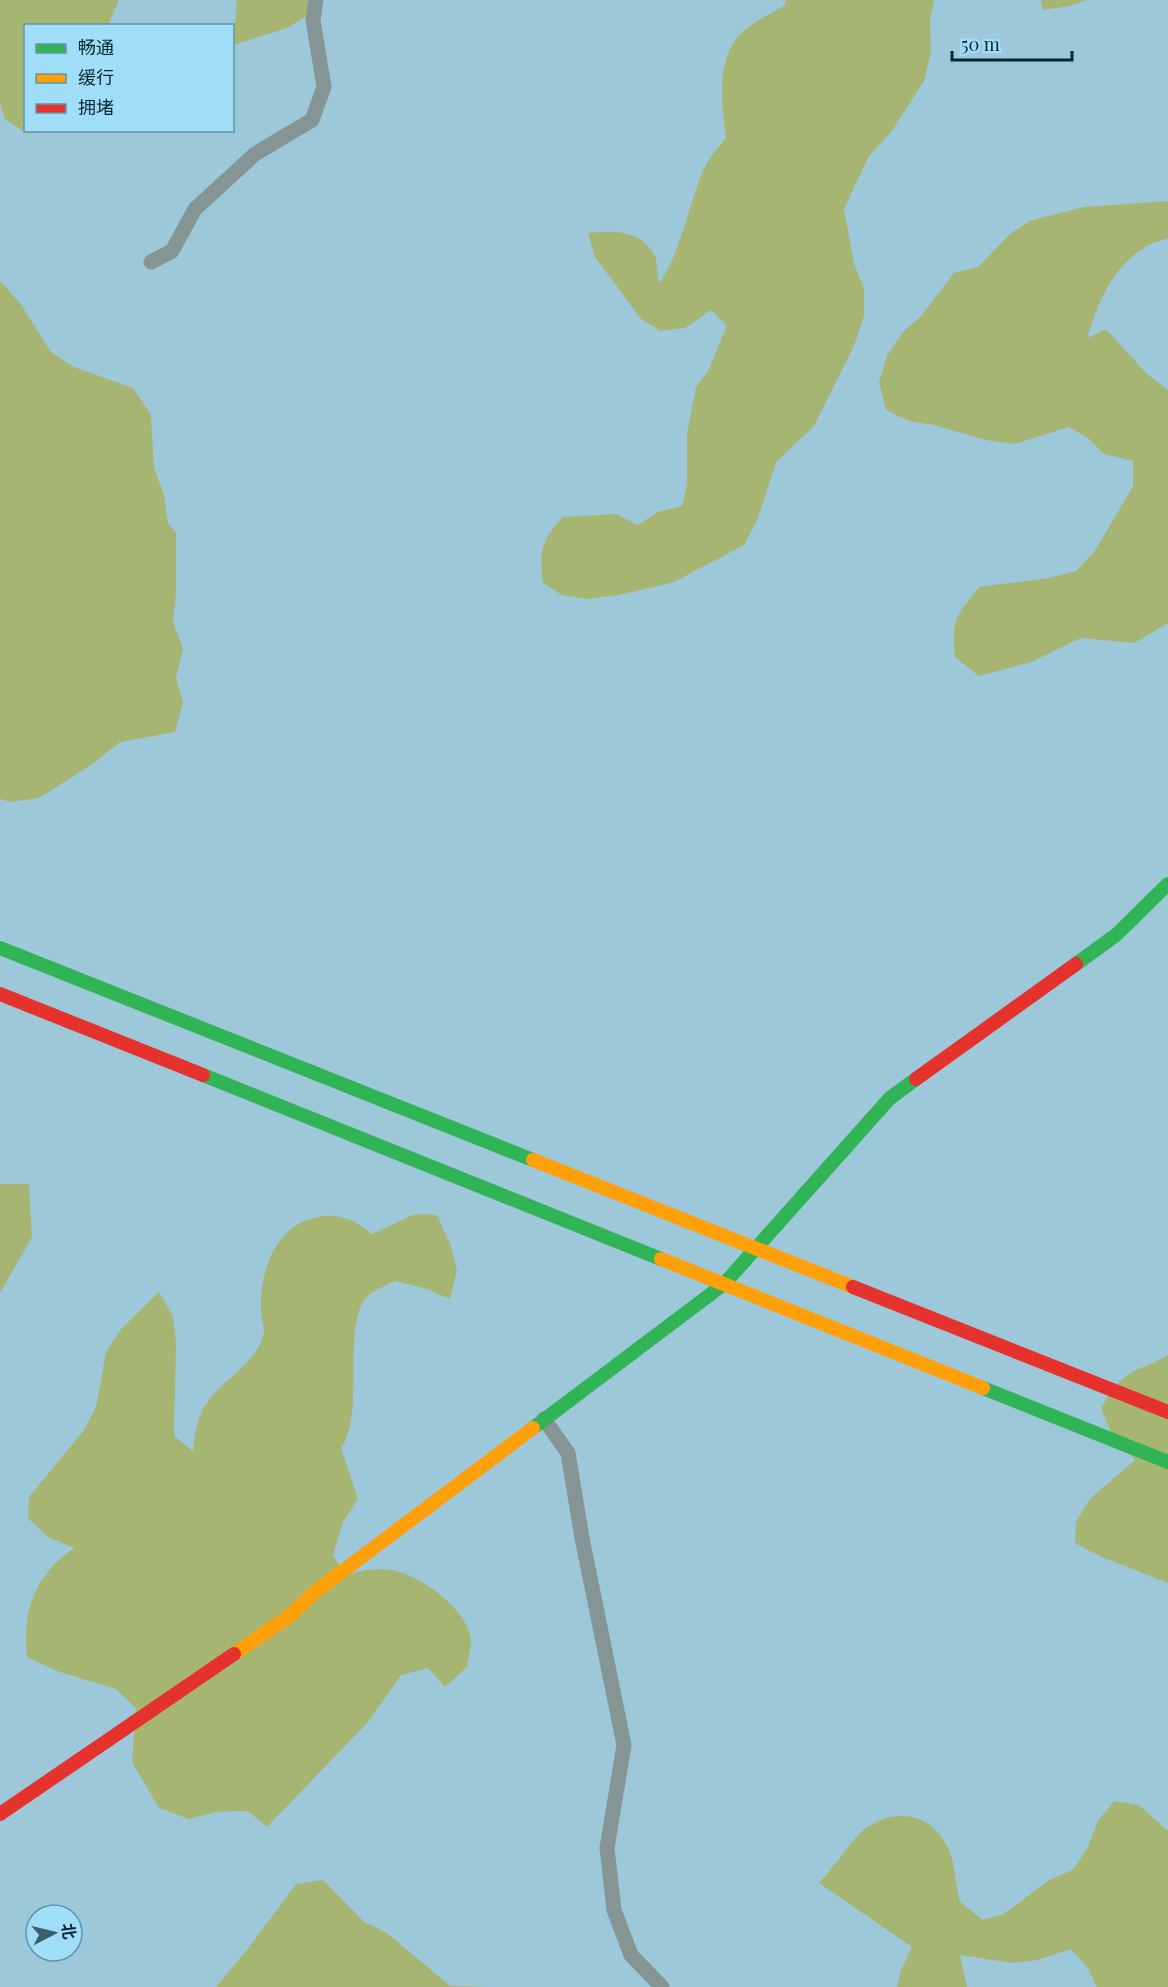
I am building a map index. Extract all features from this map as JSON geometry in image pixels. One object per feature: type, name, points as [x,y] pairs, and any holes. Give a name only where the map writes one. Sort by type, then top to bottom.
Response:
[{"type":"main road","points":[[0,1814],[288,1617],[315,1592],[724,1284],[890,1098],[1116,935],[1168,884]]},
{"type":"main road","points":[[0,948],[1168,1412]]},
{"type":"main road","points":[[0,994],[1168,1462]]},
{"type":"street","points":[[151,262],[172,251],[195,208],[255,154],[312,120],[321,101],[324,87],[313,20],[316,0]]},
{"type":"street","points":[[544,1419],[568,1453],[582,1538],[624,1744],[607,1848],[614,1910],[631,1955],[662,1987]]},
{"type":"green space","points":[[0,0],[119,0],[108,24],[24,24],[24,131],[5,119],[0,103]]},
{"type":"green space","points":[[237,0],[312,0],[310,14],[287,28],[234,45]]},
{"type":"green space","points":[[786,0],[934,0],[930,20],[931,52],[924,81],[891,132],[869,156],[844,209],[854,264],[864,288],[864,316],[854,346],[814,426],[776,462],[758,518],[744,545],[674,582],[619,595],[588,599],[562,595],[543,583],[541,563],[546,540],[563,517],[616,514],[638,525],[658,512],[682,506],[687,484],[687,434],[696,387],[708,371],[727,326],[711,310],[685,328],[661,331],[641,319],[595,257],[588,233],[617,232],[643,241],[655,256],[659,284],[677,247],[704,169],[726,138],[722,86],[730,48],[747,28],[784,6]]},
{"type":"green space","points":[[1041,0],[1087,0],[1070,6],[1043,10]]},
{"type":"green space","points":[[1168,201],[1168,238],[1151,244],[1137,253],[1114,276],[1098,306],[1087,338],[1106,329],[1147,374],[1168,390],[1168,623],[1134,643],[1081,638],[1031,662],[979,676],[955,657],[955,626],[965,605],[979,587],[1049,578],[1076,571],[1095,551],[1133,486],[1133,461],[1104,454],[1088,438],[1069,427],[1014,444],[986,440],[934,425],[909,421],[886,410],[879,382],[887,356],[902,333],[921,316],[954,273],[978,267],[1010,234],[1029,221],[1084,207]]},
{"type":"green space","points":[[0,281],[20,303],[51,352],[74,367],[133,388],[151,415],[154,468],[164,495],[168,523],[176,533],[176,593],[173,622],[183,649],[176,678],[183,702],[175,732],[120,742],[94,763],[39,798],[11,802],[0,799]]},
{"type":"green space","points":[[0,1184],[29,1184],[32,1237],[0,1293]]},
{"type":"green space","points":[[415,1214],[437,1215],[451,1246],[457,1270],[450,1299],[424,1288],[395,1281],[370,1294],[361,1306],[354,1345],[352,1413],[348,1433],[341,1448],[358,1499],[343,1522],[333,1555],[346,1575],[374,1569],[392,1570],[416,1579],[441,1595],[468,1628],[471,1640],[467,1667],[445,1687],[428,1668],[401,1675],[368,1722],[267,1827],[248,1811],[216,1812],[189,1819],[159,1808],[132,1762],[136,1708],[116,1689],[57,1671],[27,1657],[27,1624],[34,1595],[50,1570],[74,1548],[48,1537],[28,1518],[29,1497],[84,1430],[96,1407],[106,1352],[121,1329],[159,1292],[173,1316],[176,1343],[174,1436],[193,1451],[203,1408],[218,1389],[248,1362],[259,1346],[264,1334],[261,1313],[263,1281],[272,1254],[289,1231],[313,1218],[338,1216],[358,1224],[372,1234]]},
{"type":"green space","points":[[1168,1355],[1168,1583],[1102,1557],[1075,1543],[1076,1521],[1091,1498],[1135,1460],[1111,1432],[1101,1408],[1118,1383],[1128,1375]]},
{"type":"green space","points":[[1114,1801],[1139,1805],[1168,1831],[1168,1987],[1097,1987],[1088,1968],[1071,1949],[1038,1960],[1013,1963],[960,1955],[967,1987],[897,1987],[901,1970],[912,1947],[819,1883],[867,1827],[892,1817],[915,1818],[926,1822],[943,1839],[952,1858],[960,1902],[983,1920],[1004,1914],[1049,1880],[1073,1870],[1088,1847],[1098,1821]]},
{"type":"green space","points":[[323,1880],[364,1922],[387,1933],[450,1986],[488,1987],[216,1987],[296,1884]]},
{"type":"traffic: fast","points":[[1076,964],[1116,935],[1168,884]]},
{"type":"traffic: fast","points":[[0,948],[533,1160]]},
{"type":"traffic: fast","points":[[203,1075],[661,1259]]},
{"type":"traffic: fast","points":[[533,1428],[724,1284],[890,1098],[916,1079]]},
{"type":"traffic: fast","points":[[983,1388],[1168,1462]]},
{"type":"traffic: slow","points":[[533,1160],[853,1287]]},
{"type":"traffic: slow","points":[[661,1259],[983,1388]]},
{"type":"traffic: slow","points":[[234,1654],[288,1617],[315,1592],[533,1428]]},
{"type":"traffic: jam","points":[[916,1079],[1076,964]]},
{"type":"traffic: jam","points":[[0,994],[203,1075]]},
{"type":"traffic: jam","points":[[853,1287],[1168,1412]]},
{"type":"traffic: jam","points":[[0,1814],[234,1654]]}]
